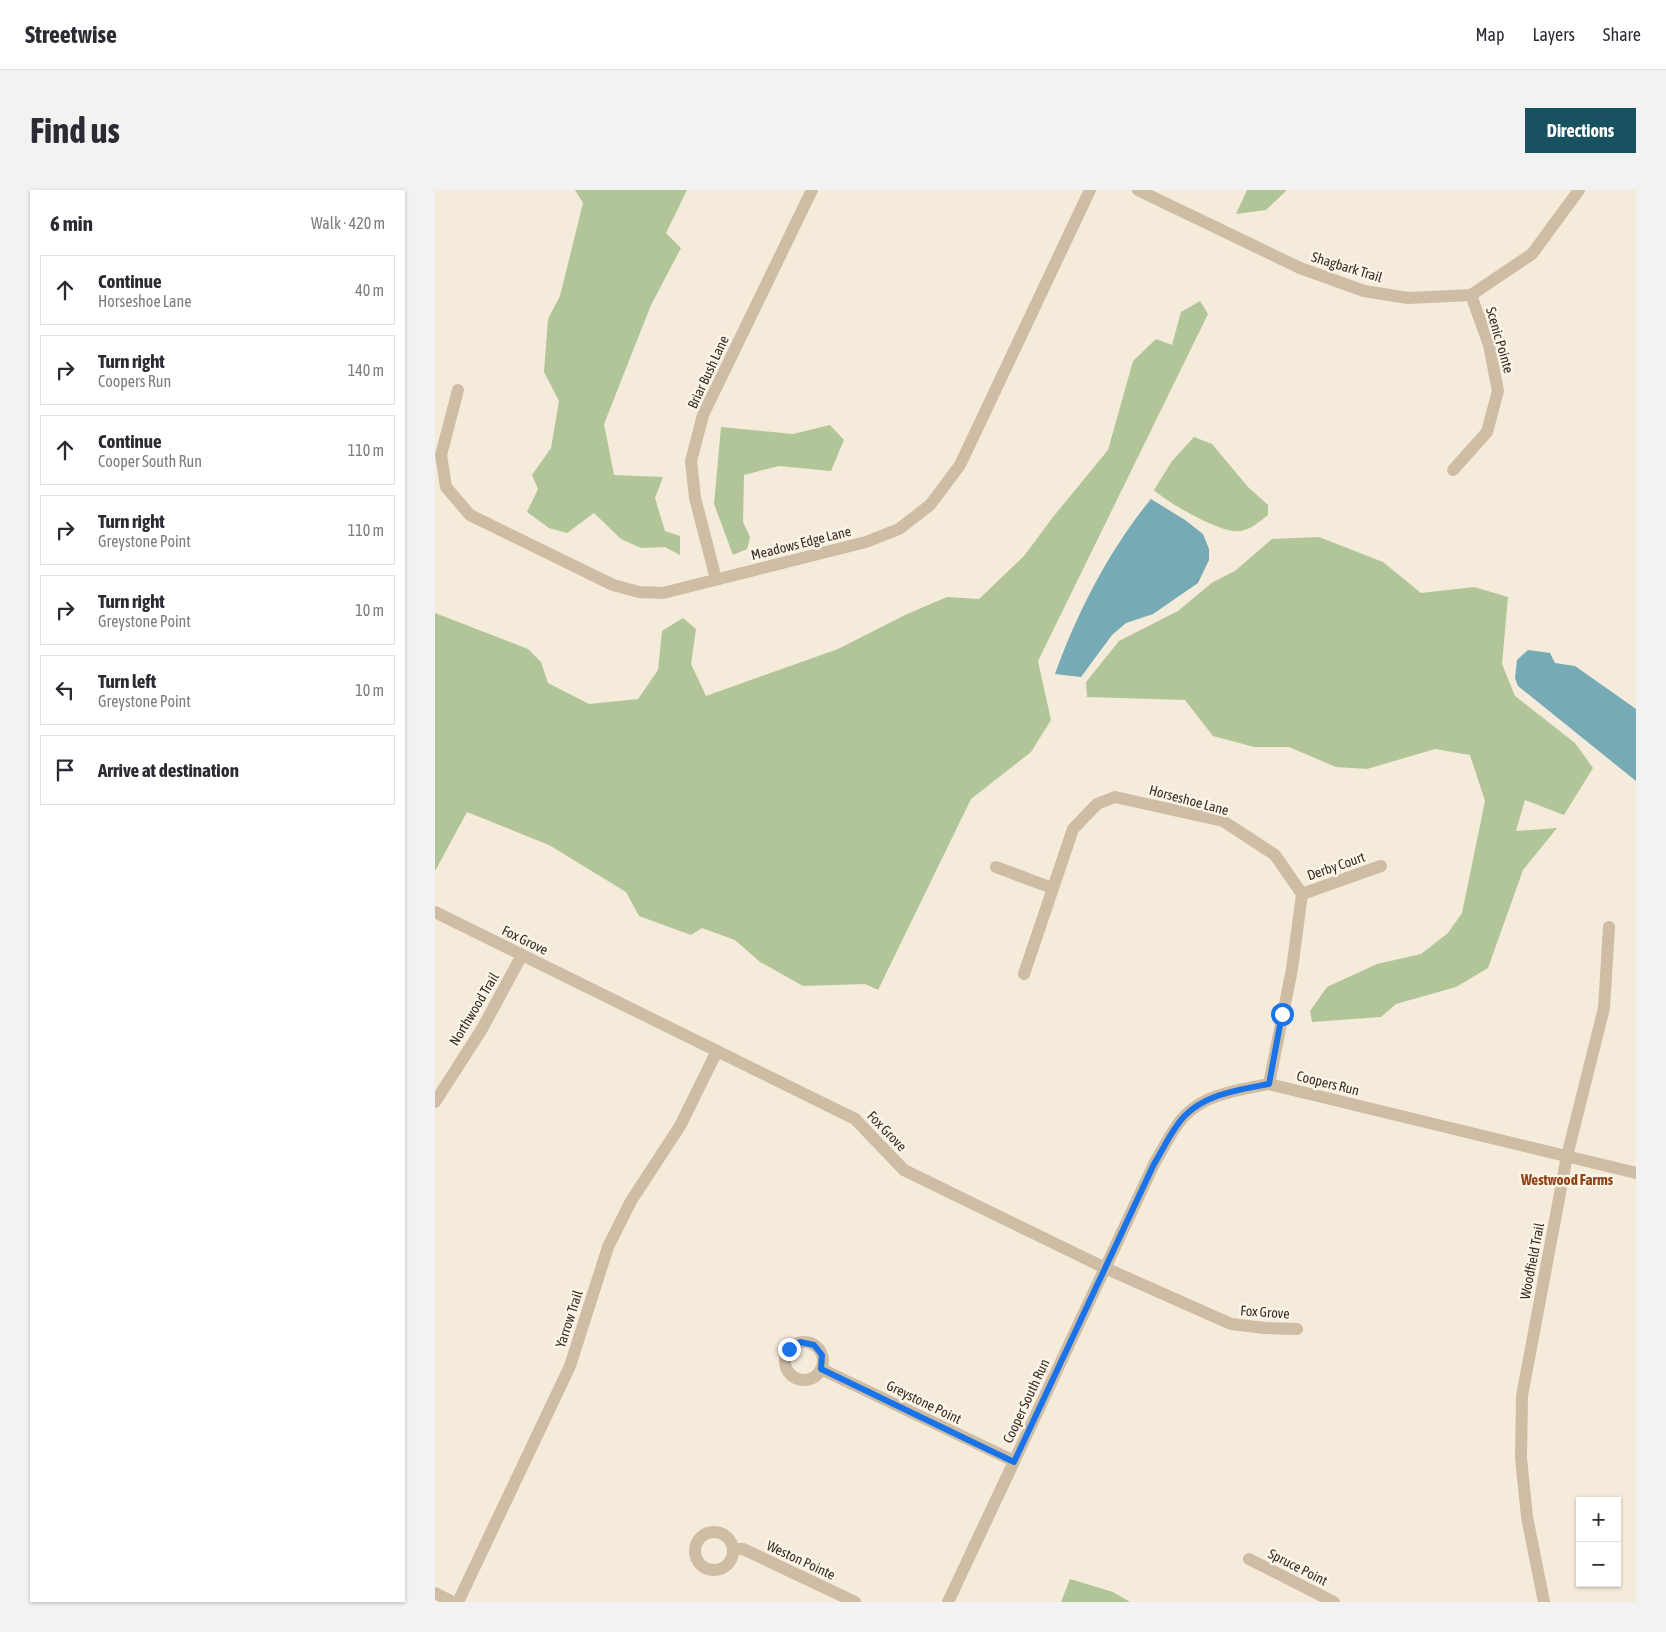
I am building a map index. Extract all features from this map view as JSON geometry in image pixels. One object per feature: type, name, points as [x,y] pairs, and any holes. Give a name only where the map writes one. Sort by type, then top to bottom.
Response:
[{"type":"street","name":"Briar Bush Lane","points":[[716,579],[695,498],[691,461],[703,415],[812,190]]},
{"type":"street","name":"Meadows Edge Lane","points":[[458,390],[441,455],[446,487],[469,515],[613,585],[639,592],[663,593],[866,542],[899,529],[930,505],[960,465],[1090,190]]},
{"type":"street","name":"Shagbark Trail","points":[[1138,190],[1300,268],[1364,291],[1408,298],[1471,295]]},
{"type":"street","points":[[1471,295],[1531,254],[1579,190]]},
{"type":"street","name":"Scenic Pointe","points":[[1453,470],[1487,432],[1498,391],[1489,345],[1471,295]]},
{"type":"street","name":"Horseshoe Lane","points":[[1024,974],[1073,829],[1097,804],[1115,797],[1223,822],[1275,855],[1301,894]]},
{"type":"street","name":"Derby Court","points":[[1301,894],[1381,866]]},
{"type":"street","points":[[996,867],[1052,888]]},
{"type":"street","points":[[1269,1084],[1292,969],[1301,894]]},
{"type":"street","name":"Fox Grove","points":[[435,912],[855,1119],[904,1170],[1105,1268],[1231,1324],[1265,1328],[1297,1328]]},
{"type":"street","name":"Woodfield Trail","points":[[1544,1602],[1527,1516],[1521,1458],[1522,1396],[1567,1156],[1604,1008],[1609,927]]},
{"type":"street","name":"Northwood Trail","points":[[435,1102],[482,1029],[522,955]]},
{"type":"street","name":"Yarrow Trail","points":[[458,1602],[570,1366],[607,1247],[631,1201],[680,1126],[717,1051]]},
{"type":"street","name":"Coopers Run","points":[[1105,1268],[1154,1164],[1179,1122],[1204,1101],[1227,1093],[1269,1084],[1636,1174]]},
{"type":"street","name":"Cooper South Run","points":[[948,1602],[1105,1268]]},
{"type":"street","name":"Greystone Point","points":[[821,1369],[1014,1462]]},
{"type":"street","name":"Weston Pointe","points":[[733,1550],[743,1550],[855,1602]]},
{"type":"street","name":"Spruce Point","points":[[1249,1559],[1334,1602]]},
{"type":"street","points":[[435,1593],[453,1602]]},
{"type":"green space","points":[[575,190],[687,190],[666,233],[681,248],[651,305],[604,424],[614,475],[663,477],[655,498],[665,531],[680,536],[680,555],[665,547],[641,548],[621,539],[594,513],[567,533],[549,528],[527,512],[538,489],[532,475],[551,448],[559,401],[544,372],[548,319],[560,296],[583,203]]},
{"type":"green space","points":[[1247,190],[1287,190],[1266,210],[1236,214]]},
{"type":"green space","points":[[1200,301],[1208,314],[1038,661],[1051,720],[1031,752],[971,799],[878,990],[865,984],[803,986],[760,962],[735,940],[702,928],[691,935],[639,916],[626,892],[549,845],[467,812],[435,871],[435,613],[528,649],[541,662],[548,683],[589,704],[638,699],[658,670],[662,631],[683,618],[696,629],[691,664],[706,696],[838,649],[905,615],[947,597],[979,599],[1024,556],[1108,450],[1133,361],[1156,339],[1172,345],[1181,312]]},
{"type":"green space","points":[[830,425],[844,440],[831,471],[779,466],[744,475],[743,522],[750,537],[747,549],[733,555],[714,504],[721,427],[793,434]]},
{"type":"green space","points":[[1194,437],[1212,444],[1248,487],[1268,505],[1268,515],[1248,529],[1233,531],[1196,517],[1154,490],[1172,461]]},
{"type":"green space","points":[[1319,537],[1383,562],[1421,593],[1474,587],[1508,597],[1502,664],[1515,696],[1575,743],[1593,768],[1564,815],[1525,800],[1516,831],[1557,828],[1523,870],[1488,968],[1456,987],[1396,1004],[1381,1017],[1312,1022],[1310,1011],[1327,987],[1377,964],[1421,954],[1448,933],[1462,913],[1485,801],[1470,755],[1435,749],[1367,769],[1336,767],[1289,747],[1254,747],[1213,736],[1185,700],[1087,697],[1086,682],[1119,641],[1178,611],[1213,582],[1235,571],[1272,539]]},
{"type":"green space","points":[[1070,1579],[1113,1592],[1130,1602],[1061,1602]]},
{"type":"water","points":[[1151,499],[1185,520],[1203,534],[1209,549],[1209,560],[1198,583],[1153,614],[1126,623],[1112,635],[1081,677],[1055,674],[1073,628],[1108,561],[1121,539]]},
{"type":"water","points":[[1528,650],[1550,653],[1555,663],[1575,666],[1636,709],[1636,781],[1518,686],[1515,678],[1517,660]]},
{"type":"district","name":"Westwood Farms","points":[[1567,1180]]},
{"type":"route","points":[[789,1349],[800,1342],[814,1345],[822,1355],[823,1364],[821,1369],[1014,1462],[1154,1164],[1179,1122],[1204,1101],[1227,1093],[1269,1084],[1282,1014]]}]
